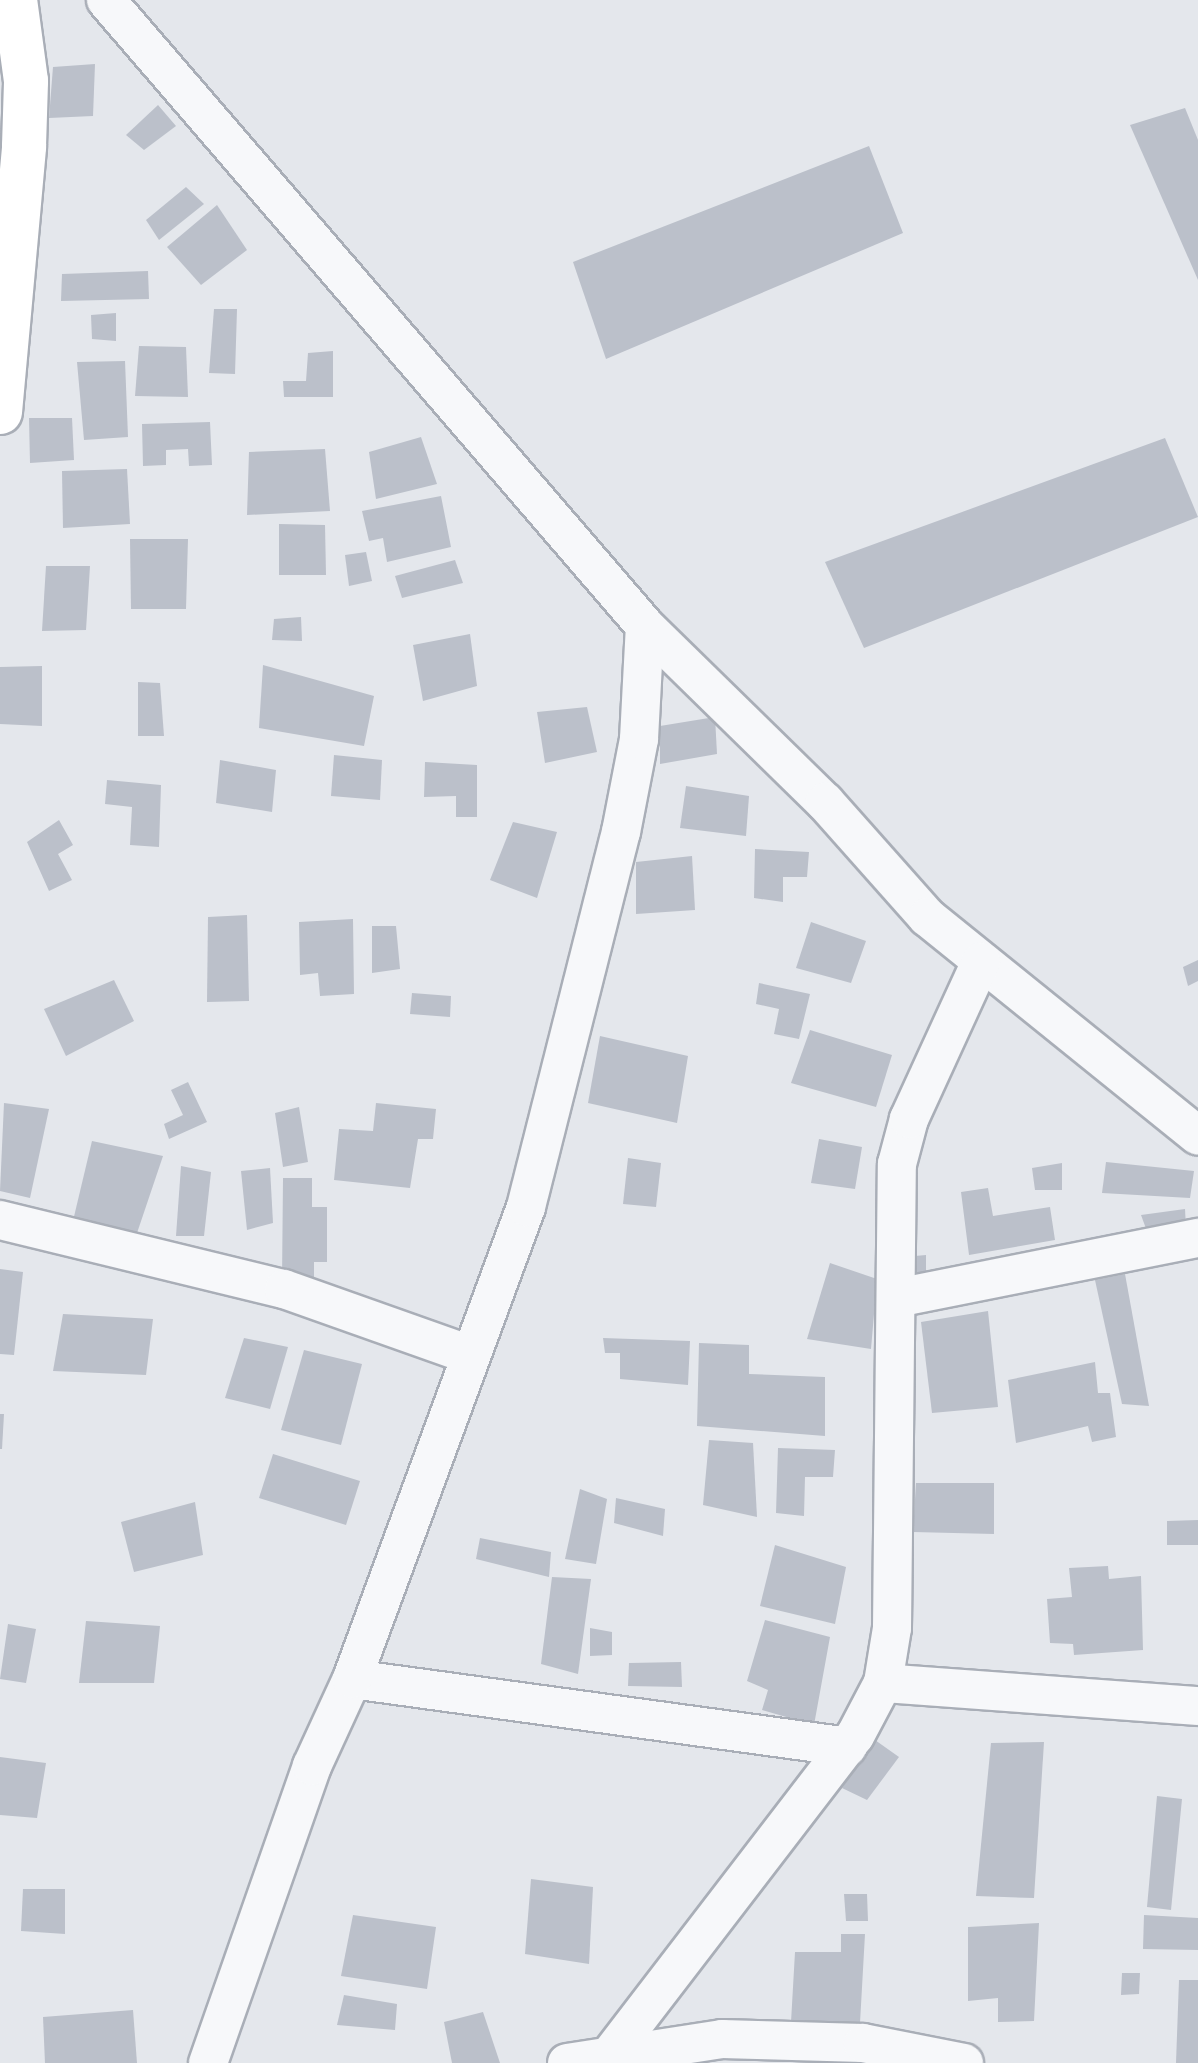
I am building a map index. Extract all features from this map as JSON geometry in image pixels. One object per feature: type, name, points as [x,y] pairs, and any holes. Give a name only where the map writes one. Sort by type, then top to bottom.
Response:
[{"type":"street","points":[[0,412],[24,146],[26,81],[15,0]]},
{"type":"street","points":[[106,0],[645,626],[825,802],[927,917],[1198,1136]]},
{"type":"street","points":[[208,2063],[312,1766],[352,1679],[526,1207],[585,983],[639,739],[645,626]]},
{"type":"street","points":[[613,2051],[847,1747],[883,1683],[892,1628],[888,1467],[897,1298],[897,1164],[909,1119],[981,962]]},
{"type":"street","points":[[0,1220],[284,1289],[470,1355]]},
{"type":"street","points":[[897,1298],[1198,1238]]},
{"type":"street","points":[[352,1679],[847,1747]]},
{"type":"street","points":[[883,1683],[1198,1706]]},
{"type":"street","points":[[567,2063],[613,2051],[722,2039],[863,2043],[964,2063]]},
{"type":"building","points":[[95,64],[93,116],[49,118],[53,67]]},
{"type":"building","points":[[158,105],[176,126],[144,150],[126,135]]},
{"type":"building","points":[[1185,108],[1198,140],[1198,280],[1130,125]]},
{"type":"building","points":[[869,146],[903,233],[606,359],[573,262]]},
{"type":"building","points":[[186,187],[204,204],[159,240],[146,220]]},
{"type":"building","points":[[217,205],[247,250],[201,285],[167,247]]},
{"type":"building","points":[[148,271],[149,299],[61,301],[62,274]]},
{"type":"building","points":[[214,309],[237,309],[235,374],[209,373]]},
{"type":"building","points":[[116,313],[116,341],[92,339],[91,315]]},
{"type":"building","points":[[139,346],[186,347],[188,397],[135,396]]},
{"type":"building","points":[[333,351],[333,397],[284,397],[283,381],[306,381],[308,353]]},
{"type":"building","points":[[125,361],[128,437],[84,440],[77,362]]},
{"type":"building","points":[[29,418],[72,418],[74,460],[30,463]]},
{"type":"building","points":[[210,422],[212,465],[189,466],[188,449],[166,450],[166,465],[143,466],[142,424]]},
{"type":"building","points":[[421,437],[437,484],[376,499],[369,452]]},
{"type":"building","points":[[1165,438],[1198,517],[864,648],[825,562]]},
{"type":"building","points":[[325,449],[330,511],[247,515],[249,452]]},
{"type":"building","points":[[127,469],[130,524],[63,528],[62,471]]},
{"type":"building","points":[[441,496],[451,547],[387,562],[383,538],[369,541],[362,511]]},
{"type":"building","points":[[279,524],[325,525],[326,575],[279,575]]},
{"type":"building","points":[[130,539],[188,539],[186,609],[131,609]]},
{"type":"building","points":[[366,552],[372,581],[349,586],[345,555]]},
{"type":"building","points":[[455,560],[463,583],[402,598],[395,576]]},
{"type":"building","points":[[46,566],[90,566],[86,630],[42,631]]},
{"type":"building","points":[[301,617],[302,641],[272,640],[274,619]]},
{"type":"building","points":[[470,634],[477,686],[423,701],[413,645]]},
{"type":"building","points":[[263,665],[374,696],[364,746],[259,728]]},
{"type":"building","points":[[42,666],[42,726],[0,724],[0,667]]},
{"type":"building","points":[[138,682],[160,683],[164,736],[138,736]]},
{"type":"building","points":[[587,707],[597,752],[545,763],[537,712]]},
{"type":"building","points":[[715,717],[717,754],[660,764],[660,726]]},
{"type":"building","points":[[334,755],[382,760],[380,800],[331,796]]},
{"type":"building","points":[[220,760],[276,770],[272,812],[216,803]]},
{"type":"building","points":[[425,762],[477,765],[477,817],[456,817],[456,796],[424,797]]},
{"type":"building","points":[[107,780],[161,785],[159,847],[130,845],[132,807],[105,804]]},
{"type":"building","points":[[686,786],[749,796],[746,836],[680,828]]},
{"type":"building","points":[[59,820],[73,845],[58,854],[72,880],[49,891],[27,842]]},
{"type":"building","points":[[513,822],[557,832],[537,898],[490,880]]},
{"type":"building","points":[[755,849],[809,852],[807,877],[783,877],[783,902],[754,898]]},
{"type":"building","points":[[692,856],[695,910],[636,914],[636,862]]},
{"type":"building","points":[[247,915],[249,1001],[207,1002],[208,917]]},
{"type":"building","points":[[353,919],[354,994],[320,996],[318,973],[300,975],[299,922]]},
{"type":"building","points":[[811,922],[866,941],[851,983],[796,968]]},
{"type":"building","points":[[372,926],[396,926],[400,969],[372,973]]},
{"type":"building","points":[[1198,960],[1198,981],[1188,986],[1183,967]]},
{"type":"building","points":[[114,980],[134,1021],[66,1056],[44,1009]]},
{"type":"building","points":[[759,983],[810,994],[799,1039],[774,1034],[779,1009],[756,1004]]},
{"type":"building","points":[[412,993],[451,996],[450,1017],[410,1014]]},
{"type":"building","points":[[810,1030],[892,1055],[876,1107],[791,1083]]},
{"type":"building","points":[[600,1036],[688,1056],[677,1123],[588,1103]]},
{"type":"building","points":[[188,1082],[207,1122],[169,1139],[164,1124],[183,1115],[171,1090]]},
{"type":"building","points":[[4,1103],[49,1109],[30,1198],[0,1191]]},
{"type":"building","points":[[376,1103],[436,1109],[433,1139],[418,1139],[410,1188],[334,1180],[339,1129],[373,1131]]},
{"type":"building","points":[[299,1107],[308,1162],[283,1167],[275,1113]]},
{"type":"building","points":[[819,1139],[862,1147],[855,1189],[811,1183]]},
{"type":"building","points":[[92,1141],[163,1156],[136,1236],[72,1225]]},
{"type":"building","points":[[628,1158],[661,1163],[656,1207],[623,1204]]},
{"type":"building","points":[[1106,1162],[1194,1171],[1190,1198],[1102,1193]]},
{"type":"building","points":[[1062,1163],[1062,1190],[1035,1190],[1032,1168]]},
{"type":"building","points":[[181,1166],[211,1172],[204,1236],[176,1236]]},
{"type":"building","points":[[270,1168],[273,1223],[247,1230],[241,1171]]},
{"type":"building","points":[[283,1178],[312,1178],[312,1207],[327,1207],[327,1262],[314,1262],[314,1277],[282,1280]]},
{"type":"building","points":[[988,1188],[993,1216],[1050,1207],[1055,1240],[969,1255],[961,1192]]},
{"type":"building","points":[[1185,1209],[1186,1228],[1148,1234],[1141,1215]]},
{"type":"building","points":[[926,1255],[926,1273],[906,1274],[904,1257]]},
{"type":"building","points":[[830,1263],[877,1279],[871,1349],[807,1339]]},
{"type":"building","points":[[0,1269],[23,1272],[14,1355],[0,1354]]},
{"type":"building","points":[[1125,1274],[1149,1406],[1122,1404],[1095,1280]]},
{"type":"building","points":[[988,1311],[998,1407],[932,1413],[921,1322]]},
{"type":"building","points":[[63,1314],[153,1319],[146,1375],[53,1371]]},
{"type":"building","points":[[244,1338],[288,1347],[270,1409],[225,1398]]},
{"type":"building","points":[[603,1338],[690,1341],[688,1385],[620,1379],[620,1353],[605,1353]]},
{"type":"building","points":[[699,1343],[749,1345],[749,1374],[825,1377],[825,1436],[697,1426]]},
{"type":"building","points":[[304,1350],[362,1364],[341,1445],[281,1430]]},
{"type":"building","points":[[1095,1362],[1098,1393],[1110,1393],[1116,1437],[1092,1442],[1088,1426],[1016,1443],[1008,1380]]},
{"type":"building","points":[[0,1414],[4,1414],[2,1449],[0,1449]]},
{"type":"building","points":[[709,1440],[753,1443],[757,1517],[703,1505]]},
{"type":"building","points":[[778,1448],[835,1450],[833,1477],[805,1477],[804,1516],[776,1513]]},
{"type":"building","points":[[273,1454],[360,1481],[346,1525],[259,1498]]},
{"type":"building","points":[[916,1483],[994,1483],[994,1534],[913,1532]]},
{"type":"building","points":[[580,1489],[607,1499],[596,1564],[565,1559]]},
{"type":"building","points":[[616,1498],[665,1509],[663,1536],[614,1523]]},
{"type":"building","points":[[195,1502],[203,1555],[134,1572],[121,1522]]},
{"type":"building","points":[[1198,1520],[1198,1545],[1167,1545],[1167,1521]]},
{"type":"building","points":[[480,1538],[551,1552],[549,1577],[476,1559]]},
{"type":"building","points":[[775,1545],[846,1567],[835,1624],[760,1606]]},
{"type":"building","points":[[1108,1566],[1109,1579],[1141,1576],[1143,1650],[1074,1655],[1073,1644],[1050,1643],[1047,1599],[1072,1597],[1069,1568]]},
{"type":"building","points":[[552,1577],[591,1579],[578,1674],[541,1664]]},
{"type":"building","points":[[765,1620],[830,1637],[814,1725],[762,1710],[768,1690],[747,1681]]},
{"type":"building","points":[[86,1621],[160,1626],[154,1683],[79,1683]]},
{"type":"building","points":[[8,1624],[36,1629],[26,1683],[0,1679]]},
{"type":"building","points":[[590,1628],[612,1632],[612,1655],[590,1656]]},
{"type":"building","points":[[681,1662],[682,1687],[628,1686],[629,1663]]},
{"type":"building","points":[[875,1740],[899,1757],[867,1800],[842,1788]]},
{"type":"building","points":[[1044,1742],[1034,1898],[976,1896],[991,1743]]},
{"type":"building","points":[[0,1757],[46,1763],[37,1818],[0,1815]]},
{"type":"building","points":[[1157,1796],[1182,1799],[1171,1910],[1147,1907]]},
{"type":"building","points":[[531,1879],[593,1887],[589,1964],[525,1954]]},
{"type":"building","points":[[23,1889],[65,1889],[65,1934],[21,1931]]},
{"type":"building","points":[[844,1894],[867,1894],[868,1921],[846,1921]]},
{"type":"building","points":[[353,1915],[436,1927],[427,1989],[341,1976]]},
{"type":"building","points":[[1144,1915],[1198,1918],[1198,1950],[1143,1949]]},
{"type":"building","points":[[1039,1923],[1034,2021],[998,2022],[998,1998],[968,2001],[968,1927]]},
{"type":"building","points":[[841,1934],[865,1934],[860,2023],[791,2022],[795,1952],[841,1952]]},
{"type":"building","points":[[1122,1973],[1140,1973],[1139,1994],[1121,1995]]},
{"type":"building","points":[[1179,1980],[1198,1980],[1198,2063],[1176,2063]]},
{"type":"building","points":[[344,1995],[397,2004],[395,2030],[337,2025]]},
{"type":"building","points":[[133,2010],[137,2063],[45,2063],[43,2017]]},
{"type":"building","points":[[483,2012],[500,2063],[452,2063],[444,2022]]}]
